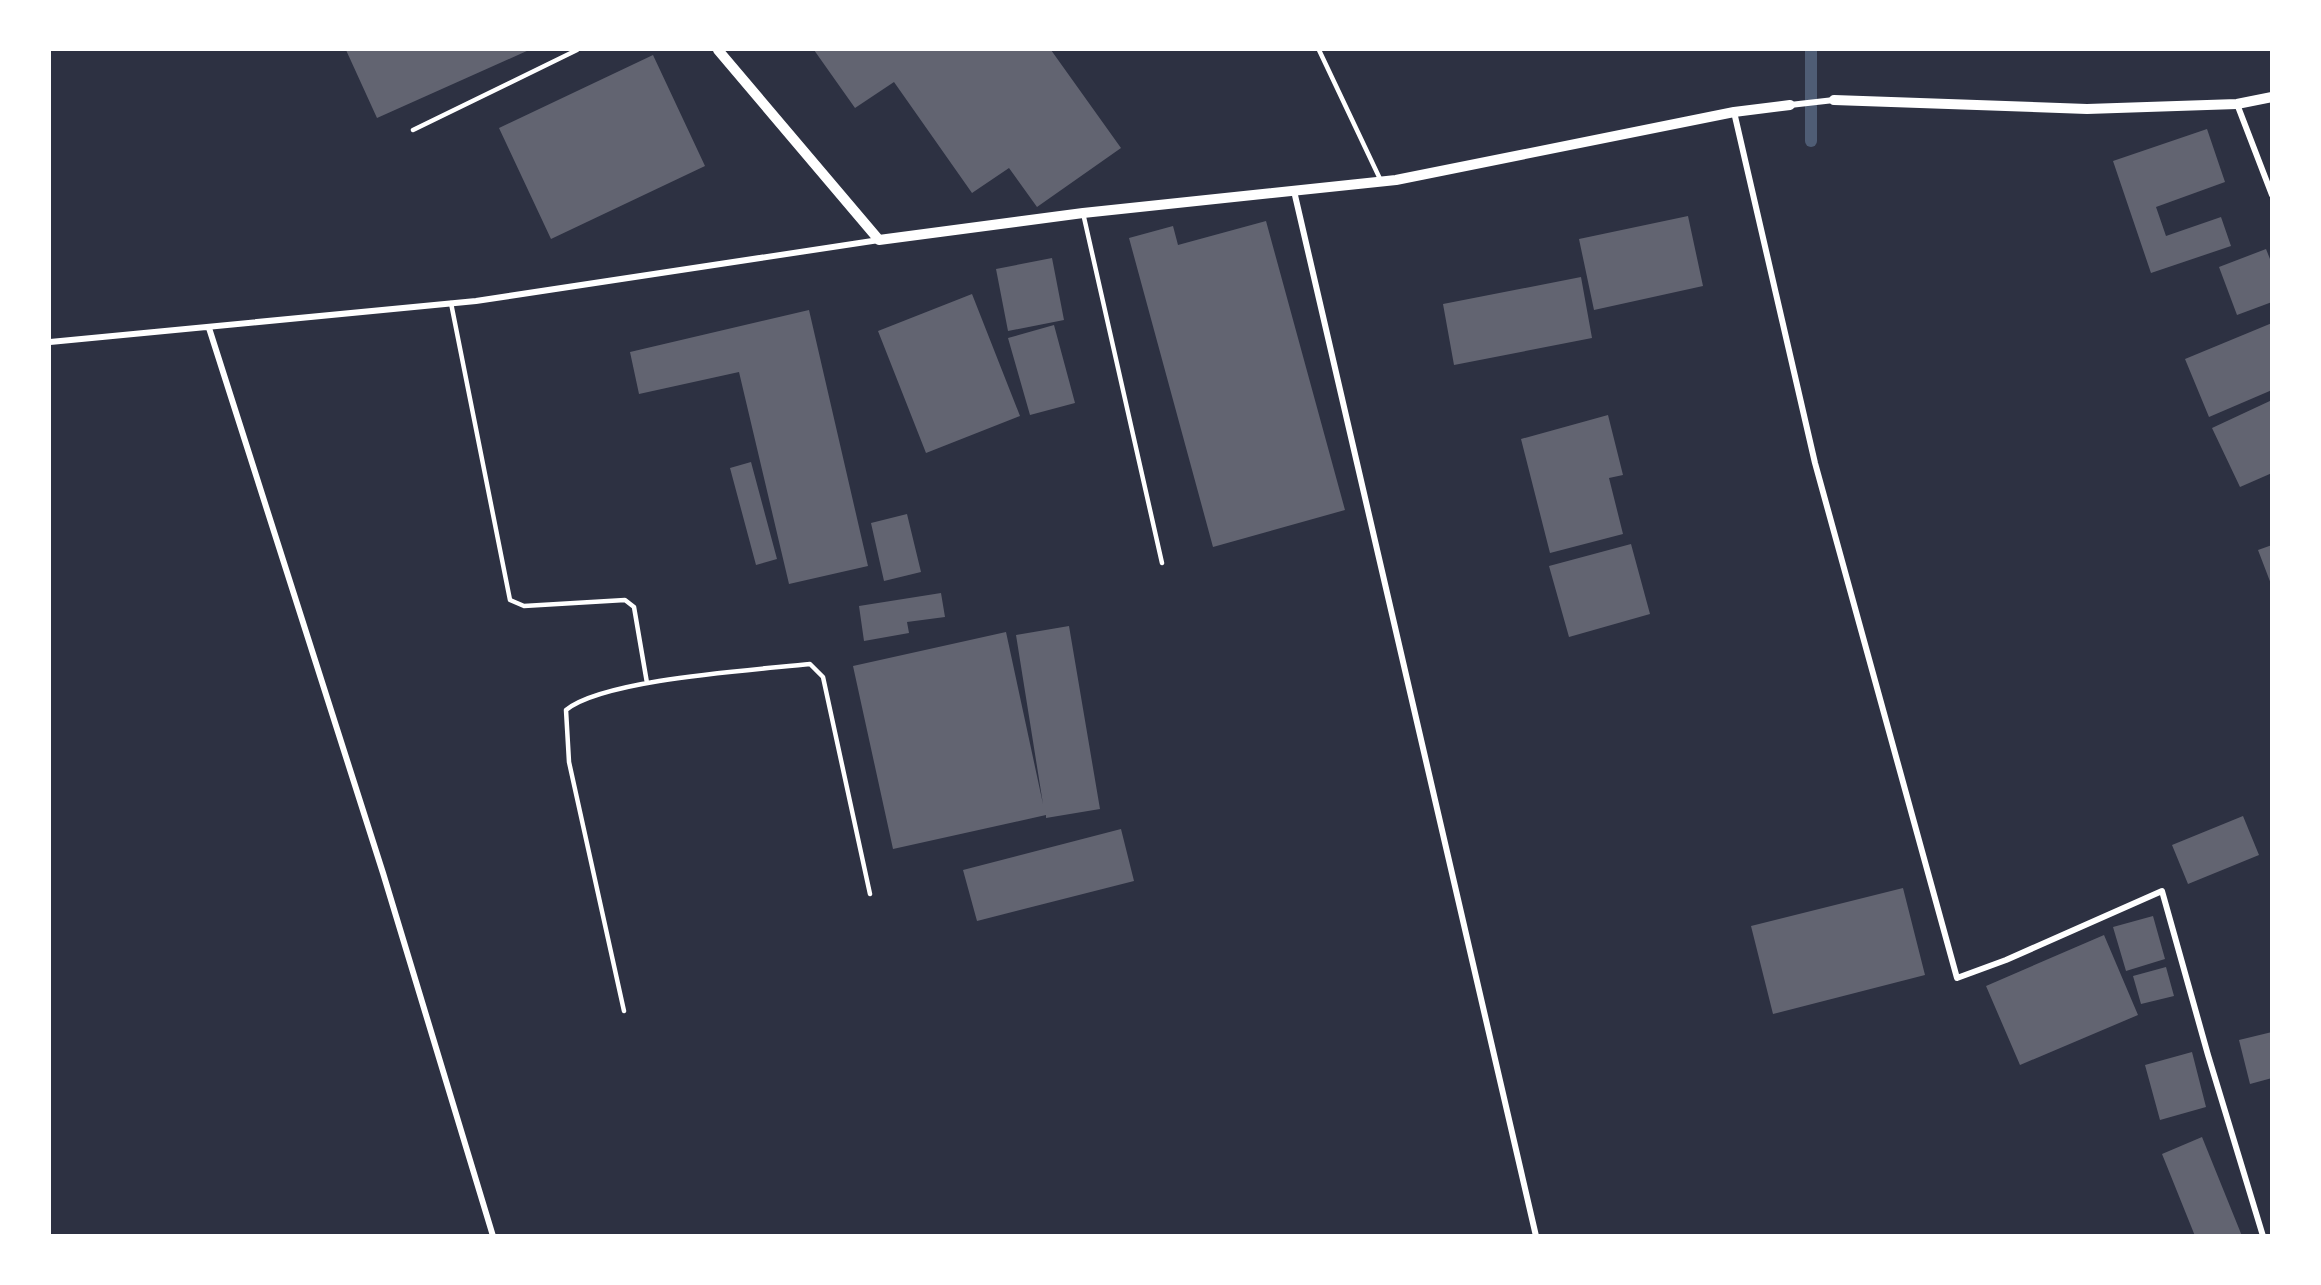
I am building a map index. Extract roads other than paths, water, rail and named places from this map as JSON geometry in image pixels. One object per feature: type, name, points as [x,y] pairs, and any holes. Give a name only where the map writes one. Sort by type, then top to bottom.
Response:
[{"type":"street","points":[[718,50],[879,240]]},
{"type":"street","points":[[50,342],[451,303],[879,240],[1083,213],[1381,182],[1734,112],[1834,100],[2087,109],[2237,104],[2271,97]]},
{"type":"street","points":[[2237,104],[2271,195]]},
{"type":"street","points":[[1734,112],[1815,463],[1957,978],[2006,960],[2162,891],[2208,1055],[2263,1236]]},
{"type":"street","points":[[1294,191],[1536,1236]]},
{"type":"street","points":[[209,328],[383,873],[493,1236]]},
{"type":"lane","points":[[413,130],[577,50]]},
{"type":"lane","points":[[1318,50],[1381,182]]},
{"type":"lane","points":[[1083,213],[1162,563]]},
{"type":"lane","points":[[451,303],[510,600],[524,606],[625,600],[634,608],[647,683]]},
{"type":"lane","points":[[624,1011],[569,762],[566,710],[577,701],[647,683],[810,664],[823,677],[870,894]]},
{"type":"waterway","points":[[1811,50],[1811,141]]}]
